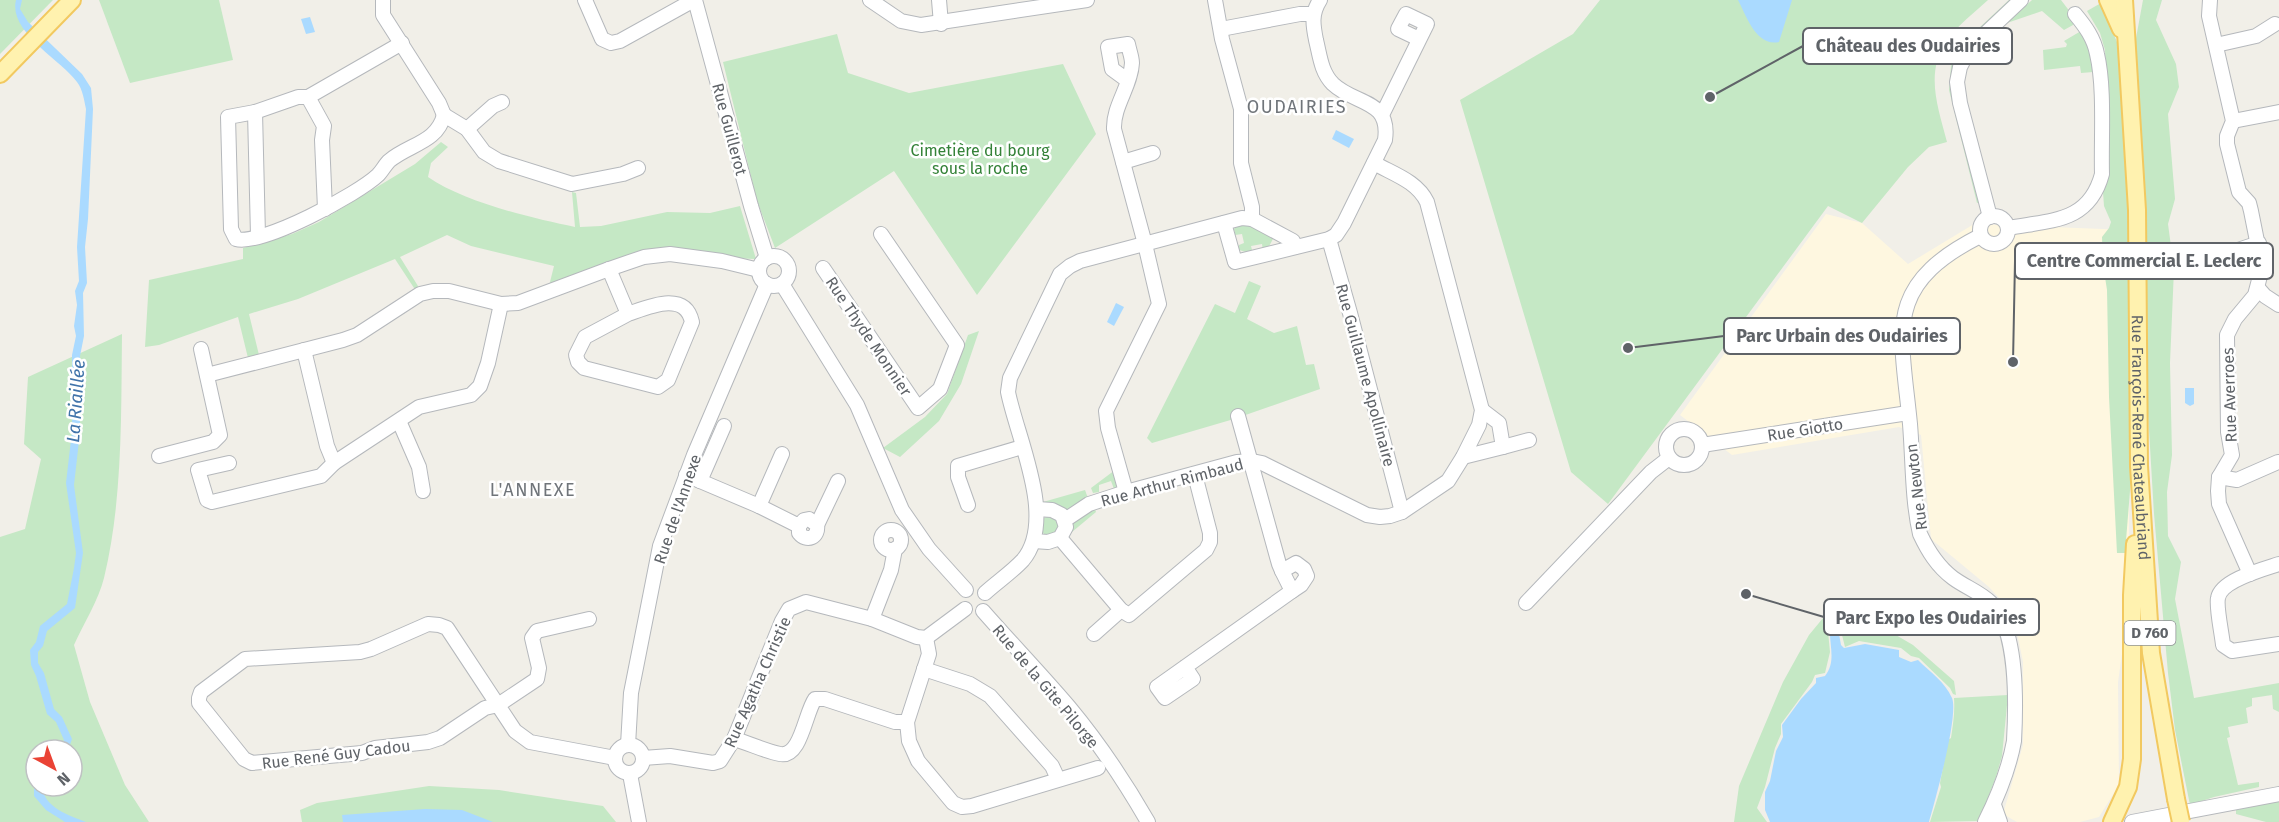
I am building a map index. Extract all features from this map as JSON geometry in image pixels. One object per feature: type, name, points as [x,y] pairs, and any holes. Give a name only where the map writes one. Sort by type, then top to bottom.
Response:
[{"type":"main road","points":[[0,74],[72,0]]},
{"type":"main road","name":"Rue François-René Chateaubriand","points":[[2108,0],[2128,50]]},
{"type":"main road","name":"Rue François-René Chateaubriand","points":[[2124,0],[2137,210],[2139,466],[2151,653],[2181,822]]},
{"type":"main road","points":[[2112,822],[2128,787],[2132,759],[2133,595],[2139,466]]},
{"type":"street","points":[[383,0],[383,15],[402,44],[441,106],[444,115],[441,126],[430,137],[390,160],[377,176],[325,209],[301,222],[258,236],[236,239],[232,234],[228,117],[298,97],[308,98],[402,44]]},
{"type":"street","points":[[585,0],[602,39],[611,43],[620,41],[694,0]]},
{"type":"street","name":"Rue Guillerot","points":[[694,0],[767,258]]},
{"type":"street","points":[[870,0],[892,16],[910,24],[941,24],[1087,0]]},
{"type":"street","points":[[939,0],[941,24]]},
{"type":"street","points":[[1215,0],[1241,109],[1240,163],[1252,219]]},
{"type":"street","points":[[1224,223],[1235,262],[1329,239],[1341,230],[1385,140],[1387,127],[1378,110],[1338,88],[1326,76],[1313,28],[1313,14],[1320,0]]},
{"type":"street","points":[[1990,217],[1960,103],[1957,82],[1960,68],[1970,48],[2021,0]]},
{"type":"street","points":[[2210,0],[2209,16],[2233,121],[2226,136],[2227,144],[2239,192],[2248,203],[2259,243],[2261,261],[2258,288],[2279,305]]},
{"type":"street","points":[[1221,29],[1300,14],[1313,14]]},
{"type":"street","points":[[2008,228],[2072,216],[2084,209],[2099,187],[2102,174],[2100,74],[2097,53],[2086,27],[2075,14]]},
{"type":"street","points":[[2216,45],[2256,36],[2275,24]]},
{"type":"street","points":[[1382,115],[1419,39]]},
{"type":"street","points":[[1126,492],[1108,428],[1106,411],[1159,304],[1114,122],[1127,80]]},
{"type":"street","points":[[308,98],[324,126],[322,140],[325,209]]},
{"type":"street","points":[[467,129],[493,106],[502,102]]},
{"type":"street","points":[[255,111],[258,236]]},
{"type":"street","points":[[2233,121],[2279,112]]},
{"type":"street","points":[[444,115],[467,129],[484,152],[499,161],[572,183],[624,174],[638,168]]},
{"type":"street","points":[[1123,162],[1154,153]]},
{"type":"street","points":[[1374,163],[1415,185],[1427,202],[1482,410],[1499,423],[1503,447]]},
{"type":"street","points":[[1995,216],[2004,220],[2008,228],[2005,240],[1998,244],[1986,242],[1980,236],[1981,224],[1990,217],[1995,216]]},
{"type":"street","points":[[985,593],[1023,560],[1034,541],[1037,509],[1008,392],[1010,378],[1060,274],[1080,261],[1242,218],[1252,219],[1293,242],[1295,247]]},
{"type":"street","name":"Rue Thyde Monnier","points":[[823,268],[918,408],[940,389],[957,345],[881,234]]},
{"type":"street","name":"Rue Newton","points":[[1980,236],[1962,245],[1935,264],[1914,289],[1906,309],[1900,342],[1920,534],[1930,555],[1953,579],[1982,595],[1997,610],[2004,620],[2010,641],[2014,741],[2012,756],[1994,805],[1985,822]]},
{"type":"street","name":"Rue Guillaume Apollinaire","points":[[1329,239],[1354,325],[1402,512]]},
{"type":"street","points":[[2223,255],[2259,243]]},
{"type":"street","points":[[207,375],[357,334],[420,294],[449,291],[501,304],[518,303],[644,257],[670,254],[722,261],[759,270]]},
{"type":"street","points":[[777,256],[782,258],[788,266],[787,278],[782,284],[774,286],[767,284],[761,278],[760,265],[767,258],[777,256]]},
{"type":"street","points":[[609,269],[628,314]]},
{"type":"street","name":"Rue de l'Annexe","points":[[628,745],[631,693],[660,546],[686,475],[767,284]]},
{"type":"street","points":[[782,284],[857,405],[902,510],[929,549],[966,590]]},
{"type":"street","name":"Rue Averroes","points":[[2219,477],[2232,455],[2228,432],[2227,335],[2235,319],[2258,288]]},
{"type":"street","points":[[662,303],[685,308],[691,314],[692,322],[668,380],[658,387],[584,368],[578,362],[576,355],[585,337],[628,314],[662,303]]},
{"type":"street","points":[[229,463],[198,470],[207,500],[212,502],[321,476],[334,463],[419,407],[471,395],[480,386],[488,363],[501,304]]},
{"type":"street","points":[[159,456],[213,442],[220,435],[201,349]]},
{"type":"street","points":[[304,350],[327,446],[334,463]]},
{"type":"street","name":"Rue Arthur Rimbaud","points":[[1065,520],[1089,504],[1126,492],[1237,462],[1252,461],[1262,463],[1367,514],[1380,518],[1402,512],[1448,481],[1479,425],[1482,410]]},
{"type":"street","name":"Rue Giotto","points":[[1702,445],[1908,413]]},
{"type":"street","points":[[1238,416],[1282,571],[1292,591]]},
{"type":"street","points":[[399,421],[419,467],[423,491]]},
{"type":"street","points":[[700,481],[724,426]]},
{"type":"street","points":[[1680,429],[1689,429],[1695,433],[1702,445],[1700,456],[1694,462],[1680,465],[1670,459],[1666,453],[1667,440],[1680,429]]},
{"type":"street","points":[[1463,457],[1528,440]]},
{"type":"street","points":[[968,505],[958,477],[958,466],[1022,447]]},
{"type":"street","points":[[759,506],[782,454]]},
{"type":"street","points":[[2232,455],[2246,476]]},
{"type":"street","points":[[1526,603],[1651,472],[1670,459]]},
{"type":"street","points":[[2250,574],[2219,504],[2219,477],[2236,480],[2278,462]]},
{"type":"street","points":[[686,475],[799,526],[801,536],[810,538],[816,535],[817,525],[838,481]]},
{"type":"street","points":[[1060,538],[1121,610],[1126,615],[1132,614],[1206,550],[1210,542],[1210,533],[1195,475]]},
{"type":"street","points":[[1034,541],[1048,542],[1060,538],[1064,533],[1065,520],[1062,515],[1052,510],[1037,509]]},
{"type":"street","points":[[872,619],[891,570],[895,549]]},
{"type":"street","points":[[1185,668],[1301,585],[1307,576],[1304,569],[1296,563],[1282,571]]},
{"type":"street","points":[[2279,564],[2250,574],[2224,587],[2218,597],[2223,645],[2232,651],[2279,644]]},
{"type":"street","points":[[976,588],[985,593],[987,602],[983,611],[973,614],[964,609],[962,599],[966,590],[976,588]]},
{"type":"street","name":"Rue Agatha Christie","points":[[643,758],[670,756],[713,763],[720,761],[734,739],[782,621],[789,609],[799,603],[817,603],[926,638]]},
{"type":"street","points":[[964,609],[926,638],[929,654],[907,722],[909,741],[918,761],[953,802],[962,807],[1098,768]]},
{"type":"street","points":[[1094,634],[1121,610]]},
{"type":"street","name":"Rue de la Gite Pilorge","points":[[983,611],[1069,707],[1091,735],[1148,822]]},
{"type":"street","points":[[498,705],[537,679],[539,668],[533,634],[589,619]]},
{"type":"street","name":"Rue René Guy Cadou","points":[[498,705],[486,708],[440,738],[428,742],[375,748],[362,753],[259,764],[244,759],[199,703],[198,698],[201,692],[245,659],[371,650],[428,624],[447,628],[498,705],[515,731],[530,742],[615,758]]},
{"type":"street","points":[[924,669],[969,684],[990,696],[1052,766],[1058,779]]},
{"type":"street","points":[[734,739],[782,755],[790,754],[796,748],[810,706],[815,699],[825,699],[895,722],[907,722]]},
{"type":"street","points":[[628,745],[640,750],[643,758],[642,767],[630,774],[621,771],[615,758],[618,751],[628,745]]},
{"type":"street","points":[[630,774],[639,822]]},
{"type":"street","points":[[2132,822],[2279,794]]},
{"type":"street","points":[[1994,805],[2000,822]]},
{"type":"shaded area","points":[[1826,214],[1862,223],[1908,264],[1974,224],[2129,230],[2129,605],[2118,682],[2119,785],[2099,817],[2080,822],[2017,822],[2003,814],[2023,745],[2023,662],[2013,613],[1989,587],[1931,539],[1921,435],[1899,427],[1732,455],[1680,415]]},
{"type":"green space","points":[[0,0],[53,0],[0,54]]},
{"type":"green space","points":[[99,0],[219,0],[233,60],[130,83]]},
{"type":"green space","points":[[1600,0],[1988,0],[1952,34],[1936,64],[1935,89],[1947,142],[1929,147],[1908,167],[1862,223],[1828,206],[1608,504],[1571,472],[1460,100],[1573,34]]},
{"type":"green space","points":[[2009,0],[2013,0],[1959,55],[1980,202],[1977,203],[1949,90],[1951,66],[1964,42]]},
{"type":"green space","points":[[2032,0],[2061,0],[2074,17],[2073,25],[2064,30],[2042,11],[2007,23]]},
{"type":"green space","points":[[2143,0],[2162,0],[2156,20],[2176,64],[2179,87],[2168,114],[2175,199],[2168,224],[2174,269],[2170,363],[2172,455],[2167,492],[2168,536],[2181,562],[2175,599],[2194,698],[2279,683],[2279,712],[2273,709],[2272,695],[2252,698],[2252,706],[2246,708],[2248,723],[2228,727],[2230,737],[2227,738],[2238,785],[2259,782],[2259,787],[2190,805],[2175,730],[2168,673],[2148,413],[2143,223],[2132,60]]},
{"type":"green space","points":[[2101,3],[2119,47],[2128,221],[2134,441],[2125,553],[2117,553],[2109,397],[2107,290],[2103,264],[2102,237],[2111,222],[2104,206],[2103,192],[2109,165],[2105,50],[2100,33],[2087,11]]},
{"type":"green space","points":[[2081,31],[2085,33],[2096,70],[2081,73],[2080,66],[2044,70],[2043,50],[2066,47],[2067,44],[2064,41]]},
{"type":"green space","name":"Cimetière du bourg sous la roche","points":[[837,34],[848,73],[909,93],[1063,64],[1096,134],[977,295],[894,171],[775,248],[757,201],[723,62]]},
{"type":"green space","points":[[441,142],[448,147],[431,163],[428,177],[479,201],[519,214],[575,227],[572,192],[576,193],[580,227],[601,226],[667,212],[710,213],[740,206],[756,259],[686,252],[549,286],[554,266],[471,246],[447,235],[400,257],[418,286],[416,291],[395,259],[298,299],[249,314],[259,355],[248,358],[238,317],[159,345],[145,347],[149,280],[243,259],[243,248],[292,234],[319,222],[415,164]]},
{"type":"green space","points":[[1247,222],[1274,237],[1267,250],[1263,251],[1262,244],[1251,246],[1253,254],[1239,250],[1239,245],[1244,243],[1242,234],[1235,235],[1234,229],[1237,225]]},
{"type":"green space","points":[[1249,281],[1261,286],[1247,319],[1274,333],[1297,326],[1306,365],[1314,364],[1320,389],[1234,419],[1152,443],[1147,438],[1215,304],[1235,313]]},
{"type":"green space","points":[[979,331],[961,384],[939,421],[900,457],[883,448],[925,417],[947,394],[968,335]]},
{"type":"green space","points":[[122,334],[120,457],[115,518],[102,586],[74,645],[90,702],[125,785],[149,822],[0,822],[0,537],[25,529],[41,459],[24,444],[28,377]]},
{"type":"green space","points":[[1115,470],[1119,484],[1114,489],[1111,481],[1099,485],[1099,492],[1093,493],[1091,488]]},
{"type":"green space","points":[[1085,490],[1089,501],[1066,513],[1048,507],[1043,502]]},
{"type":"green space","points":[[1094,507],[1096,512],[1072,532],[1072,523]]},
{"type":"green space","points":[[1046,516],[1054,516],[1060,522],[1060,530],[1054,536],[1046,536],[1040,530],[1040,522]]},
{"type":"green space","points":[[1840,605],[1853,610],[1913,645],[1954,681],[1956,695],[1919,658],[1911,656],[1901,648],[1859,641],[1845,647],[1838,619],[1834,616],[1827,621],[1830,652],[1825,673],[1815,675],[1781,724],[1781,734],[1757,808],[1767,822],[1734,822],[1739,786],[1783,682],[1809,635],[1828,612]]},
{"type":"green space","points":[[2008,695],[2002,756],[1979,821],[1930,822],[1941,787],[1948,740],[1951,738],[1954,698]]},
{"type":"green space","points":[[429,786],[499,790],[603,806],[616,822],[302,822],[300,810],[317,803]]},
{"type":"green space","points":[[2279,801],[2279,822],[2266,822],[2236,814],[2236,810]]},
{"type":"water","name":"La Riaillée","points":[[16,0],[22,0],[20,9],[28,22],[82,74],[91,88],[93,109],[85,247],[87,283],[83,293],[84,336],[80,356],[80,432],[74,485],[83,553],[75,608],[47,631],[43,646],[38,652],[38,663],[44,673],[54,709],[62,717],[72,738],[63,738],[56,722],[47,714],[31,665],[30,650],[36,642],[40,626],[67,604],[76,553],[66,483],[72,431],[72,355],[76,336],[75,291],[79,281],[77,247],[86,109],[77,82],[28,34],[16,12]]},
{"type":"water","points":[[1738,0],[1792,0],[1779,42],[1764,40],[1758,35]]},
{"type":"water","points":[[310,17],[315,32],[306,34],[301,19]]},
{"type":"water","points":[[1336,130],[1354,139],[1349,148],[1332,139]]},
{"type":"water","points":[[1116,303],[1124,307],[1114,326],[1107,322]]},
{"type":"water","points":[[2185,388],[2194,388],[2194,404],[2190,406],[2185,403]]},
{"type":"water","points":[[1832,619],[1837,623],[1841,645],[1844,648],[1865,644],[1899,650],[1899,657],[1911,662],[1918,660],[1941,682],[1952,698],[1949,739],[1929,822],[1770,822],[1765,810],[1765,792],[1770,781],[1776,751],[1783,737],[1782,725],[1816,683],[1816,678],[1825,676],[1829,669],[1832,655],[1830,626]]},
{"type":"water","points":[[36,798],[46,798],[58,810],[86,822],[65,822],[46,810]]},
{"type":"water","points":[[425,809],[462,810],[493,822],[343,822],[342,815]]},
{"type":"place","name":"Château des Oudairies","points":[[1710,97]]},
{"type":"place","name":"Parc Urbain des Oudairies","points":[[1628,348]]},
{"type":"place","name":"Centre Commercial E. Leclerc","points":[[2013,362]]},
{"type":"place","name":"Parc Expo les Oudairies","points":[[1746,594]]},
{"type":"district","name":"OUDAIRIES","points":[[1297,107]]},
{"type":"district","name":"L'ANNEXE","points":[[533,490]]}]
